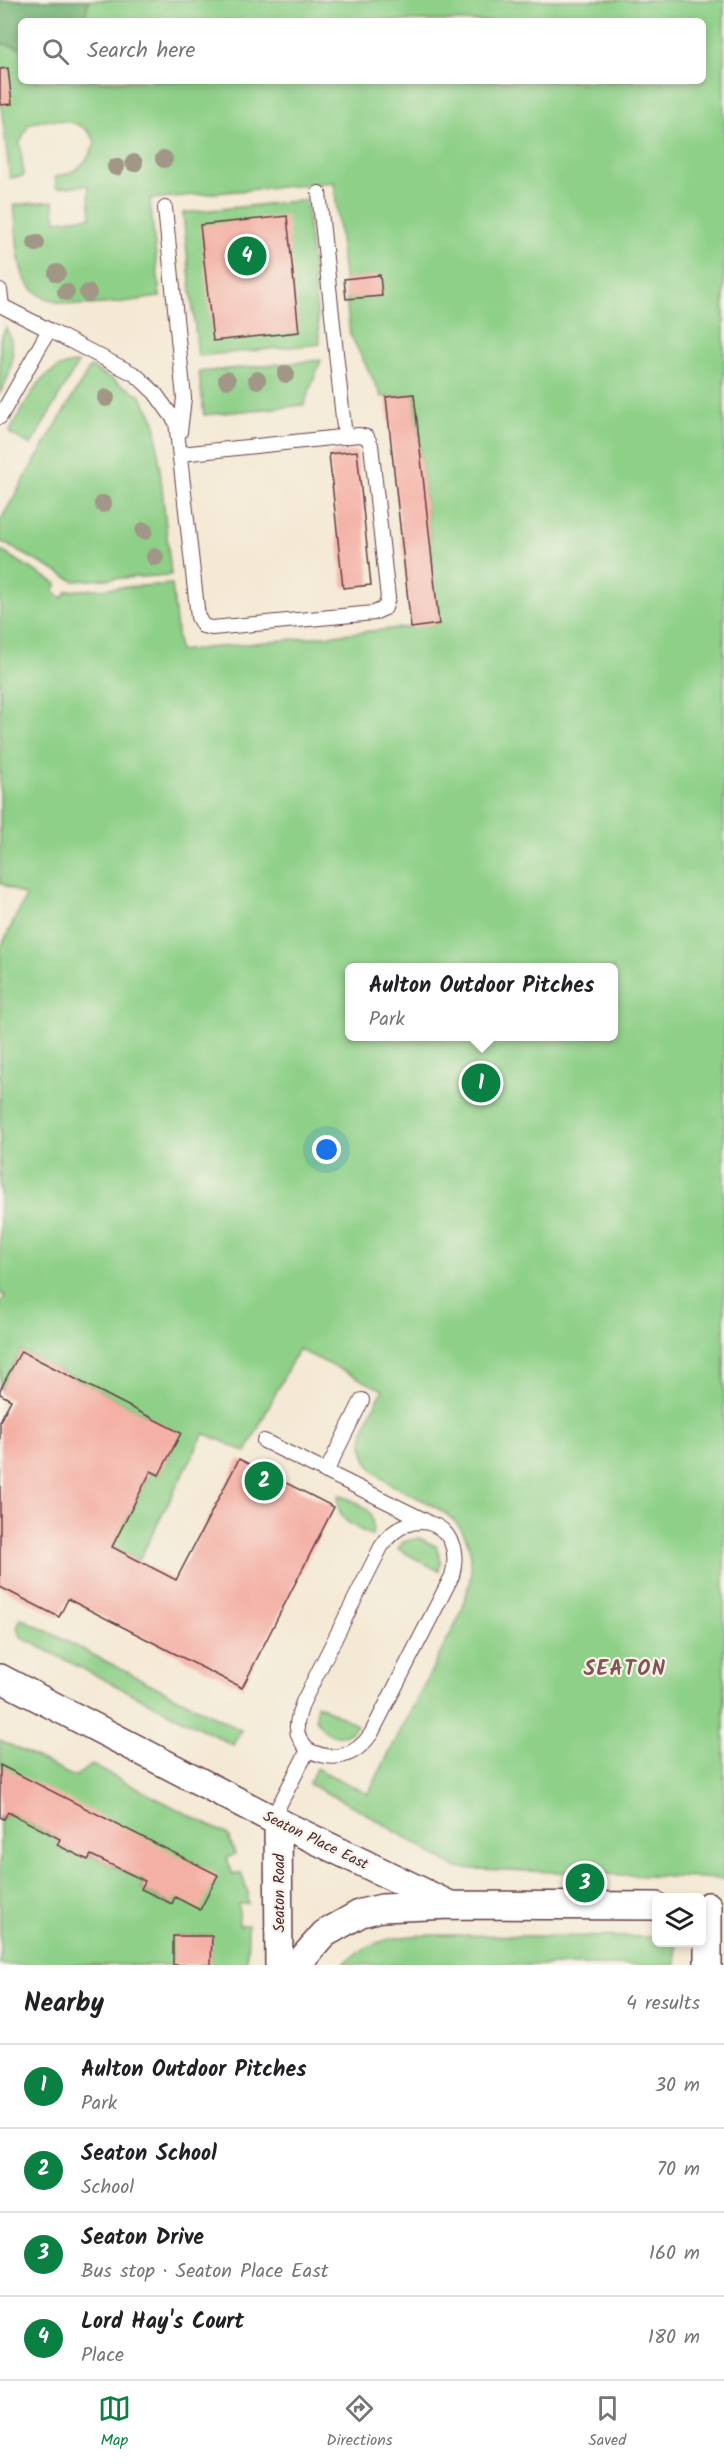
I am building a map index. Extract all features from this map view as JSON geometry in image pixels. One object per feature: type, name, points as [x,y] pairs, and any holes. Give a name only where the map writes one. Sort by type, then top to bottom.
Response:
[{"type":"street","name":"Seaton Place East","points":[[0,1678],[275,1820],[450,1905],[652,1906]]},
{"type":"street","name":"Seaton Road","points":[[275,1820],[279,1965]]},
{"type":"street","points":[[297,1965],[324,1934],[362,1913],[390,1907],[450,1905]]},
{"type":"street","points":[[708,1965],[711,1906]]},
{"type":"lane","points":[[319,193],[345,437]]},
{"type":"lane","points":[[165,208],[184,398],[179,436]]},
{"type":"lane","points":[[0,290],[1,306],[136,375],[164,404],[176,422],[198,617],[203,626],[374,613],[385,608],[388,598],[371,445],[367,437],[345,437],[181,454]]},
{"type":"lane","points":[[0,417],[49,330]]},
{"type":"lane","points":[[326,1472],[362,1400]]},
{"type":"lane","points":[[264,1442],[436,1526],[452,1543],[455,1559],[452,1576],[371,1734],[353,1753],[344,1756],[326,1757],[308,1750],[296,1733],[299,1713],[381,1547],[389,1535],[401,1525],[416,1521],[436,1526]]},
{"type":"lane","points":[[275,1820],[308,1750]]},
{"type":"green space","points":[[0,0],[724,0],[724,1879],[456,1868],[360,1810],[309,1784],[316,1768],[368,1794],[461,1613],[470,1579],[471,1558],[464,1535],[451,1518],[433,1505],[393,1485],[376,1473],[366,1458],[364,1430],[383,1390],[298,1349],[246,1452],[204,1433],[139,1560],[112,1547],[151,1471],[159,1475],[180,1433],[21,1351],[0,1390],[0,1305],[5,1296],[0,1293],[0,949],[26,896],[0,883],[0,550],[57,584],[53,591],[62,598],[67,591],[172,584],[179,651],[439,624],[414,394],[382,397],[350,334],[334,182],[150,199],[160,297],[86,305],[49,300],[35,292],[22,272],[14,205],[53,201],[56,221],[91,217],[88,185],[57,188],[55,177],[70,173],[81,166],[89,156],[95,142],[83,128],[66,121],[56,120],[29,124],[20,142],[24,176],[10,178],[1,105],[8,68],[0,69]]},
{"type":"green space","points":[[0,0],[89,0],[85,18],[18,18],[18,47],[0,43]]},
{"type":"green space","points":[[306,200],[320,344],[198,356],[183,213]]},
{"type":"green space","points":[[6,328],[13,353],[8,377],[0,393],[0,339]]},
{"type":"green space","points":[[321,360],[304,405],[204,415],[199,372]]},
{"type":"green space","points":[[78,363],[31,445],[9,433],[28,398],[44,378],[65,365]]},
{"type":"green space","points":[[90,367],[140,395],[155,421],[171,575],[74,581],[0,541],[0,521]]},
{"type":"green space","points":[[339,1495],[366,1508],[372,1519],[372,1536],[346,1521],[339,1511]]},
{"type":"green space","points":[[419,1538],[436,1546],[441,1560],[439,1571],[398,1549],[403,1542]]},
{"type":"green space","points":[[21,1618],[241,1730],[233,1745],[22,1638],[17,1628]]},
{"type":"green space","points":[[317,1704],[357,1725],[347,1735],[330,1734],[316,1719]]},
{"type":"green space","points":[[0,1740],[74,1777],[92,1765],[228,1835],[235,1854],[227,1858],[233,1875],[241,1873],[248,1893],[248,1904],[239,1904],[239,1925],[248,1925],[247,1965],[211,1965],[211,1936],[174,1936],[173,1965],[0,1965],[0,1817],[4,1819],[8,1812],[60,1839],[58,1845],[88,1860],[91,1855],[145,1881],[141,1889],[171,1904],[175,1897],[0,1765]]},
{"type":"green space","points":[[415,1936],[652,1937],[652,1947],[676,1947],[676,1965],[342,1965],[365,1948],[377,1943]]},
{"type":"building","points":[[8,68],[12,104],[0,105],[0,69]]},
{"type":"building","points":[[287,216],[299,332],[213,341],[200,225]]},
{"type":"building","points":[[380,275],[382,296],[346,299],[344,279]]},
{"type":"building","points":[[414,394],[439,624],[411,628],[386,397]]},
{"type":"building","points":[[357,451],[371,585],[343,588],[329,454]]},
{"type":"building","points":[[21,1351],[181,1433],[159,1475],[151,1471],[112,1547],[176,1580],[239,1459],[334,1507],[242,1688],[68,1599],[59,1617],[0,1587],[0,1421],[11,1400],[0,1394],[0,1390]]},
{"type":"building","points":[[0,1765],[218,1875],[200,1910],[175,1897],[172,1904],[141,1889],[145,1881],[91,1855],[88,1860],[57,1845],[60,1839],[8,1812],[4,1819],[0,1817]]},
{"type":"building","points":[[173,1936],[212,1936],[211,1965],[173,1965]]},
{"type":"place","name":"Lord Hay's Court","points":[[247,256]]},
{"type":"place","name":"Aulton Outdoor Pitches","points":[[481,1083]]},
{"type":"place","name":"Seaton School","points":[[264,1481]]},
{"type":"place","name":"Seaton Drive","points":[[585,1883]]},
{"type":"district","name":"SEATON","points":[[625,1668]]}]
